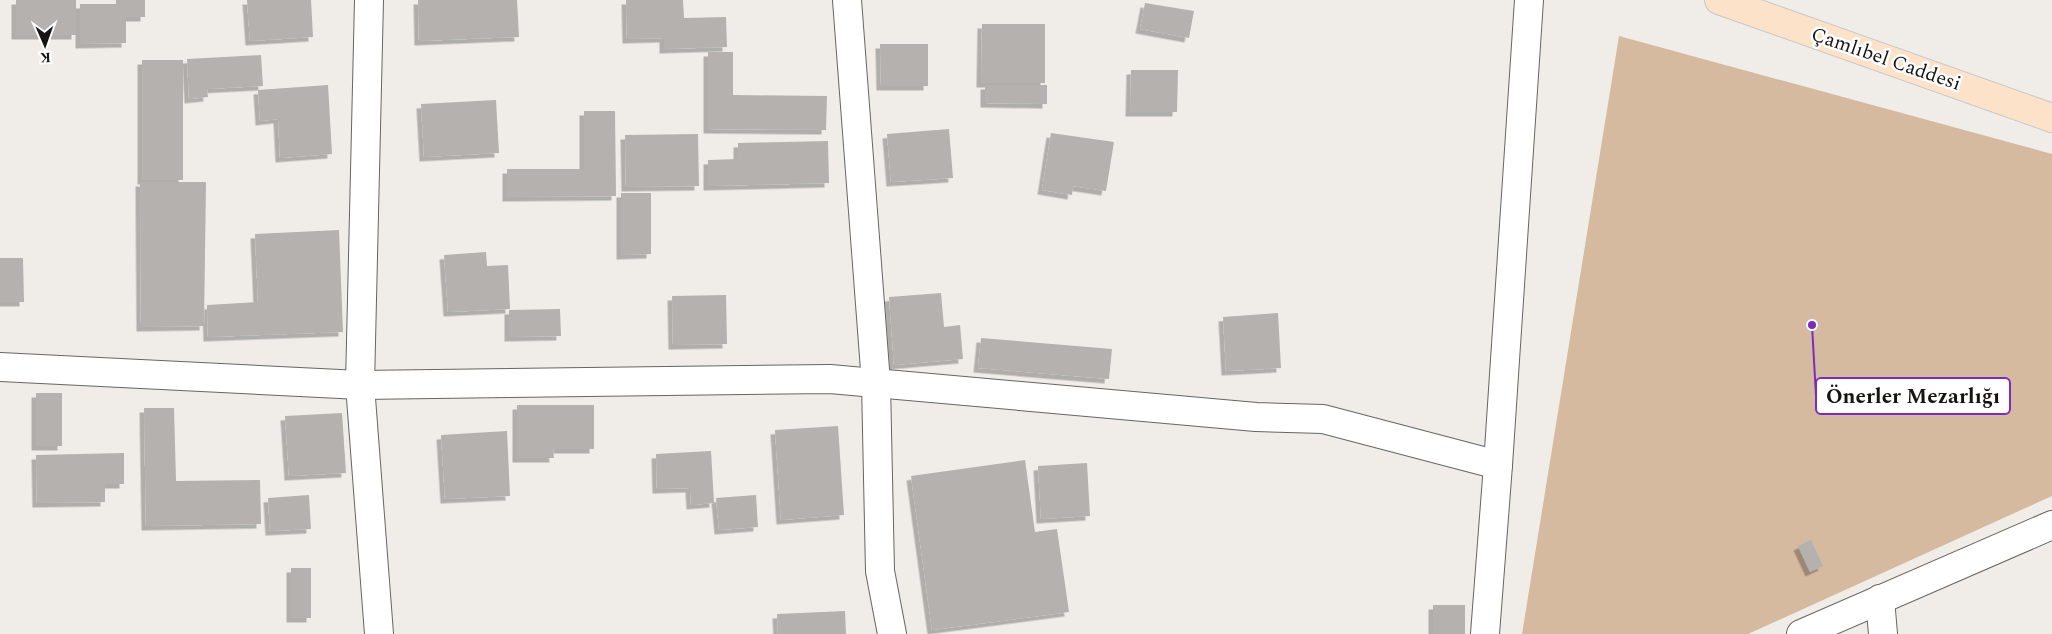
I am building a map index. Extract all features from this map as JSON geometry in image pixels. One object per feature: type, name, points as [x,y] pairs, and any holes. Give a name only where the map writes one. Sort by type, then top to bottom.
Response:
[{"type":"main road","name":"Çamlıbel Caddesi","points":[[1719,0],[2052,118]]},
{"type":"street","points":[[369,0],[360,385],[379,634]]},
{"type":"street","points":[[847,0],[876,383],[880,571],[892,634]]},
{"type":"street","points":[[1485,634],[1529,0]]},
{"type":"street","points":[[0,367],[360,385],[830,379],[1256,417],[1323,420],[1498,465]]},
{"type":"street","points":[[1800,634],[2052,525]]},
{"type":"street","points":[[1880,599],[1883,634]]},
{"type":"shaded area","points":[[1619,36],[2052,154],[2052,496],[1748,634],[1522,634]]},
{"type":"building","points":[[16,0],[76,0],[76,35],[16,35]]},
{"type":"building","points":[[116,0],[145,0],[145,17],[126,17],[126,43],[80,44],[80,4],[116,4]]},
{"type":"building","points":[[247,0],[311,0],[313,37],[250,41]]},
{"type":"building","points":[[418,0],[517,0],[519,37],[419,41]]},
{"type":"building","points":[[626,0],[683,0],[684,18],[726,17],[727,47],[664,49],[664,38],[627,39]]},
{"type":"building","points":[[1145,3],[1194,11],[1189,38],[1140,29]]},
{"type":"building","points":[[982,24],[1045,24],[1045,83],[981,83]]},
{"type":"building","points":[[880,44],[928,44],[928,86],[881,86]]},
{"type":"building","points":[[708,52],[733,52],[733,95],[827,96],[826,130],[708,129]]},
{"type":"building","points":[[261,55],[263,86],[207,89],[208,97],[189,99],[187,59]]},
{"type":"building","points":[[142,60],[183,60],[183,180],[142,180]]},
{"type":"building","points":[[1131,70],[1178,70],[1177,112],[1130,112]]},
{"type":"building","points":[[328,85],[332,154],[280,158],[278,119],[260,121],[258,90]]},
{"type":"building","points":[[985,85],[1047,85],[1047,104],[985,103]]},
{"type":"building","points":[[496,100],[499,153],[424,157],[421,104]]},
{"type":"building","points":[[584,111],[615,111],[616,196],[507,197],[507,169],[584,169]]},
{"type":"building","points":[[949,129],[953,178],[891,182],[887,134]]},
{"type":"building","points":[[1051,133],[1114,142],[1106,191],[1073,186],[1072,195],[1042,190]]},
{"type":"building","points":[[698,134],[699,186],[626,187],[625,135]]},
{"type":"building","points":[[828,141],[829,183],[708,186],[708,160],[738,159],[738,143]]},
{"type":"building","points":[[140,182],[206,182],[204,326],[141,327]]},
{"type":"building","points":[[621,193],[651,193],[651,254],[621,255]]},
{"type":"building","points":[[339,230],[343,332],[208,337],[207,305],[258,302],[255,234]]},
{"type":"building","points":[[486,252],[487,266],[508,265],[510,309],[448,312],[444,255]]},
{"type":"building","points":[[0,258],[23,258],[24,302],[0,302]]},
{"type":"building","points":[[941,293],[944,327],[960,325],[963,359],[894,365],[889,297]]},
{"type":"building","points":[[726,295],[727,344],[673,345],[672,296]]},
{"type":"building","points":[[560,309],[561,336],[509,337],[509,310]]},
{"type":"building","points":[[1278,313],[1281,368],[1226,371],[1223,317]]},
{"type":"building","points":[[981,338],[1112,349],[1109,379],[978,368]]},
{"type":"building","points":[[36,393],[62,393],[62,446],[36,446]]},
{"type":"building","points":[[517,405],[594,405],[594,449],[553,449],[554,458],[517,458]]},
{"type":"building","points":[[144,408],[174,408],[176,481],[260,480],[261,524],[146,526]]},
{"type":"building","points":[[342,413],[346,473],[289,476],[285,416]]},
{"type":"building","points":[[838,426],[844,515],[781,520],[775,430]]},
{"type":"building","points":[[507,431],[510,496],[445,499],[441,435]]},
{"type":"building","points":[[711,451],[714,503],[691,505],[690,488],[657,489],[656,454]]},
{"type":"building","points":[[124,453],[124,484],[105,484],[105,502],[37,503],[36,455]]},
{"type":"building","points":[[1025,460],[1035,532],[1057,529],[1069,612],[932,630],[911,476]]},
{"type":"building","points":[[1087,463],[1090,516],[1041,519],[1038,466]]},
{"type":"building","points":[[309,495],[311,529],[270,531],[268,498]]},
{"type":"building","points":[[756,495],[758,527],[719,530],[716,498]]},
{"type":"building","points":[[1811,540],[1823,566],[1810,572],[1798,546]]},
{"type":"building","points":[[291,568],[311,568],[311,618],[291,618]]},
{"type":"building","points":[[1433,605],[1465,605],[1465,634],[1433,634]]},
{"type":"building","points":[[845,611],[846,634],[778,634],[777,614]]},
{"type":"place","name":"Önerler Mezarlığı","points":[[1812,325]]}]
